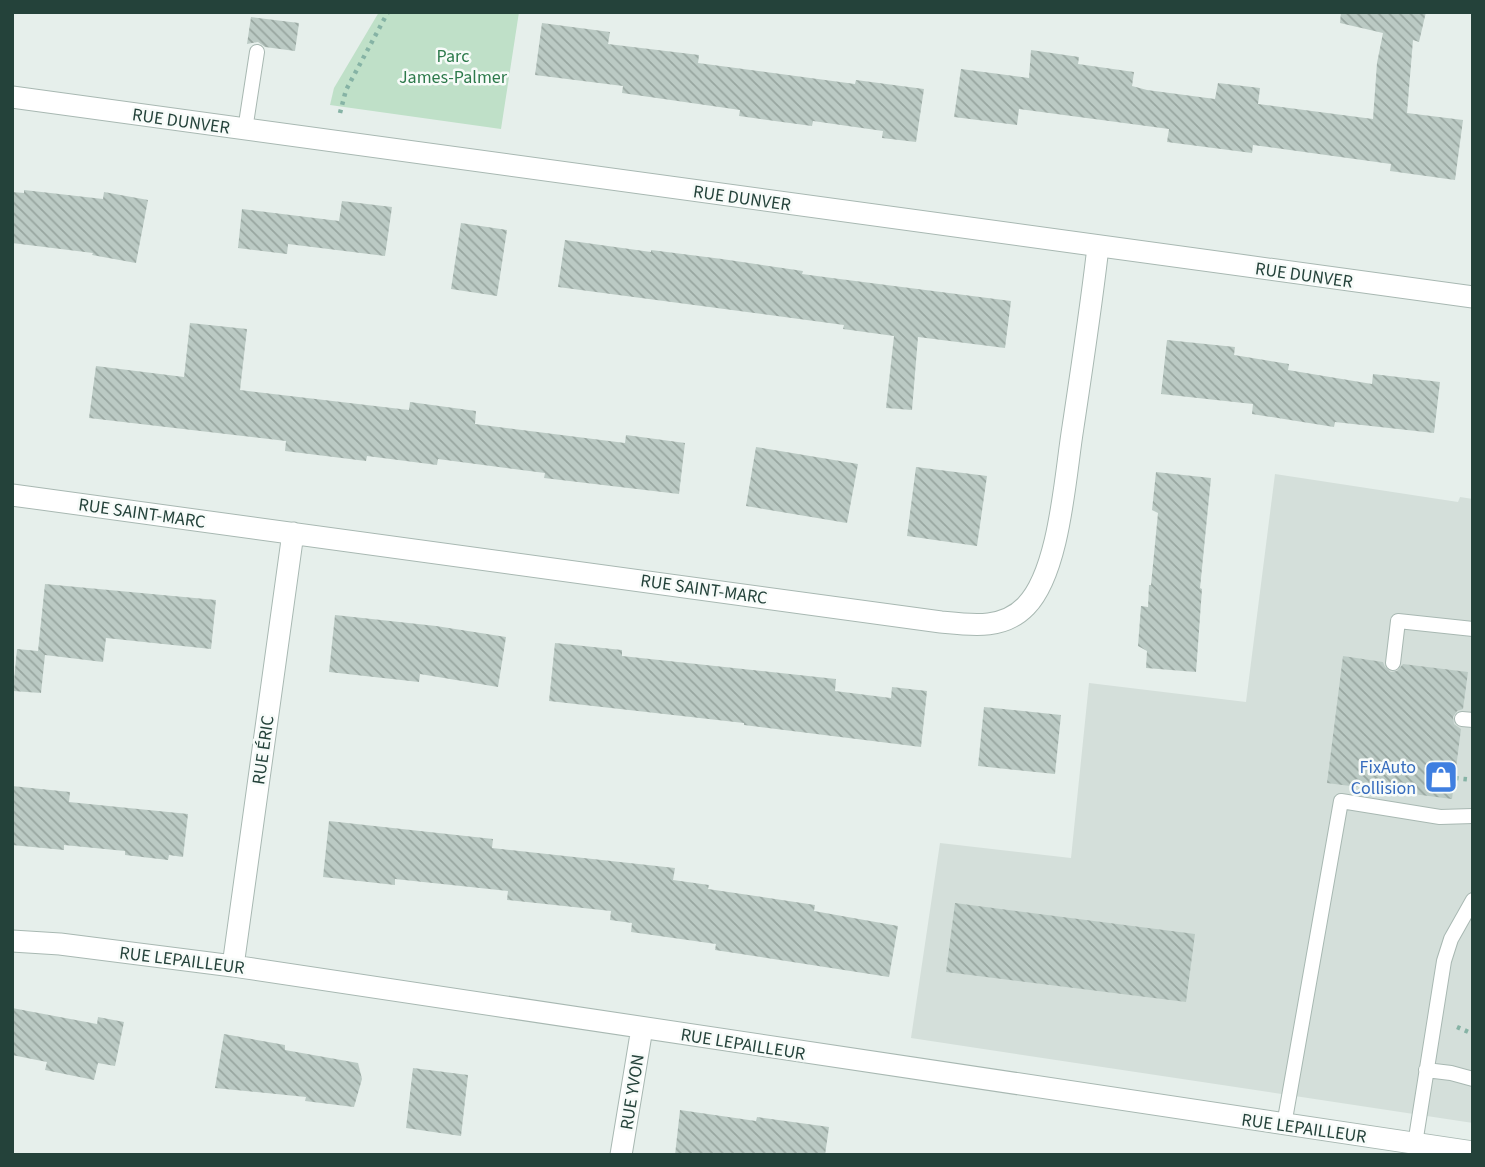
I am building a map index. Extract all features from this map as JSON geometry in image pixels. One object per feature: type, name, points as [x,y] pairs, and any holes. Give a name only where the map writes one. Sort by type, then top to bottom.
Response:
[{"type":"street","name":"RUE DUNVER","points":[[12,97],[1473,297]]},
{"type":"street","name":"RUE SAINT-MARC","points":[[12,495],[941,622],[993,624],[1009,619],[1038,593],[1051,553],[1060,512],[1098,247]]},
{"type":"street","name":"RUE ÉRIC","points":[[233,966],[292,533]]},
{"type":"street","name":"RUE LEPAILLEUR","points":[[12,941],[60,944],[233,966],[1473,1152]]},
{"type":"street","name":"RUE YVON","points":[[621,1155],[642,1028]]},
{"type":"lane","points":[[246,130],[257,52]]},
{"type":"lane","points":[[1393,663],[1398,621],[1473,629]]},
{"type":"lane","points":[[1284,1125],[1341,801],[1440,817],[1473,816]]},
{"type":"lane","points":[[1415,1144],[1444,961],[1451,939],[1473,900]]},
{"type":"lane","points":[[1426,1070],[1473,1079]]},
{"type":"path","points":[[340,113],[346,90],[388,12]]},
{"type":"path","points":[[1455,778],[1473,780]]},
{"type":"path","points":[[1452,1025],[1473,1034]]},
{"type":"shaded area","points":[[1275,474],[1458,502],[1460,497],[1473,499],[1473,1123],[911,1038],[940,843],[1071,858],[1089,683],[1246,702]]},
{"type":"green space","name":"Parc James-Palmer","points":[[379,12],[519,12],[501,129],[330,105],[334,88]]},
{"type":"building","points":[[1341,12],[1426,12],[1419,42],[1413,40],[1407,113],[1463,120],[1455,180],[1390,171],[1391,164],[1253,145],[1252,153],[1167,142],[1169,129],[1019,109],[1017,125],[954,117],[961,69],[1029,78],[1031,50],[1079,57],[1078,64],[1134,72],[1132,86],[1147,90],[1215,99],[1218,83],[1260,88],[1258,104],[1373,119],[1377,63],[1383,33],[1340,23]]},
{"type":"building","points":[[251,17],[299,23],[295,51],[265,47],[258,42],[247,44]]},
{"type":"building","points":[[542,23],[610,32],[608,44],[699,55],[698,63],[855,84],[856,80],[924,89],[916,142],[882,138],[883,131],[813,121],[812,126],[739,116],[740,110],[622,93],[623,86],[535,75]]},
{"type":"building","points":[[24,190],[103,199],[104,192],[148,200],[136,263],[92,255],[93,253],[12,243],[12,192],[24,193]]},
{"type":"building","points":[[342,201],[392,207],[385,256],[288,244],[287,254],[238,248],[242,209],[339,221]]},
{"type":"building","points":[[461,223],[507,230],[497,296],[451,289]]},
{"type":"building","points":[[565,240],[722,259],[803,271],[802,274],[1011,301],[1005,348],[918,337],[912,410],[886,408],[894,336],[843,329],[844,325],[558,287]]},
{"type":"building","points":[[190,323],[247,329],[240,390],[409,410],[410,402],[476,411],[475,424],[625,443],[626,435],[685,443],[679,494],[544,478],[545,473],[438,459],[437,465],[367,456],[366,461],[285,451],[286,441],[89,418],[96,366],[184,377]]},
{"type":"building","points":[[1167,340],[1235,347],[1234,355],[1289,364],[1288,370],[1372,384],[1373,374],[1440,382],[1434,433],[1335,422],[1334,427],[1252,414],[1253,404],[1161,394]]},
{"type":"building","points":[[756,447],[858,464],[847,523],[746,506]]},
{"type":"building","points":[[916,467],[987,476],[977,546],[907,536]]},
{"type":"building","points":[[1156,472],[1211,478],[1200,588],[1196,672],[1146,668],[1147,651],[1138,646],[1141,606],[1148,607],[1151,585],[1158,513],[1152,510]]},
{"type":"building","points":[[45,584],[216,600],[211,649],[106,638],[103,662],[45,655],[41,693],[13,691],[17,649],[38,651]]},
{"type":"building","points":[[335,615],[506,637],[498,687],[420,674],[419,682],[329,672]]},
{"type":"building","points":[[555,643],[622,650],[622,656],[836,679],[835,691],[891,698],[892,687],[927,691],[921,747],[549,701]]},
{"type":"building","points":[[1343,656],[1383,662],[1391,672],[1397,671],[1403,664],[1468,672],[1463,709],[1457,711],[1453,717],[1454,724],[1461,729],[1452,799],[1327,783]]},
{"type":"building","points":[[984,707],[1061,715],[1055,774],[978,766]]},
{"type":"building","points":[[12,786],[70,792],[69,802],[188,814],[183,857],[169,855],[168,860],[125,855],[125,851],[64,845],[64,850],[12,845]]},
{"type":"building","points":[[329,821],[493,839],[492,848],[675,868],[673,880],[709,885],[708,889],[815,905],[814,911],[898,926],[889,977],[715,950],[716,944],[631,932],[632,923],[610,920],[611,911],[507,900],[508,891],[395,879],[395,885],[323,877]]},
{"type":"building","points":[[955,903],[1195,934],[1186,1002],[946,972]]},
{"type":"building","points":[[12,1008],[97,1024],[98,1017],[124,1022],[115,1066],[98,1063],[94,1080],[45,1070],[47,1062],[12,1055]]},
{"type":"building","points":[[224,1034],[285,1045],[285,1050],[358,1063],[362,1079],[354,1107],[305,1101],[306,1097],[215,1088]]},
{"type":"building","points":[[413,1068],[468,1075],[461,1136],[406,1128]]},
{"type":"building","points":[[680,1110],[756,1121],[757,1117],[829,1127],[825,1155],[675,1155]]},
{"type":"place","name":"FixAuto Collision","points":[[1441,777]]}]
